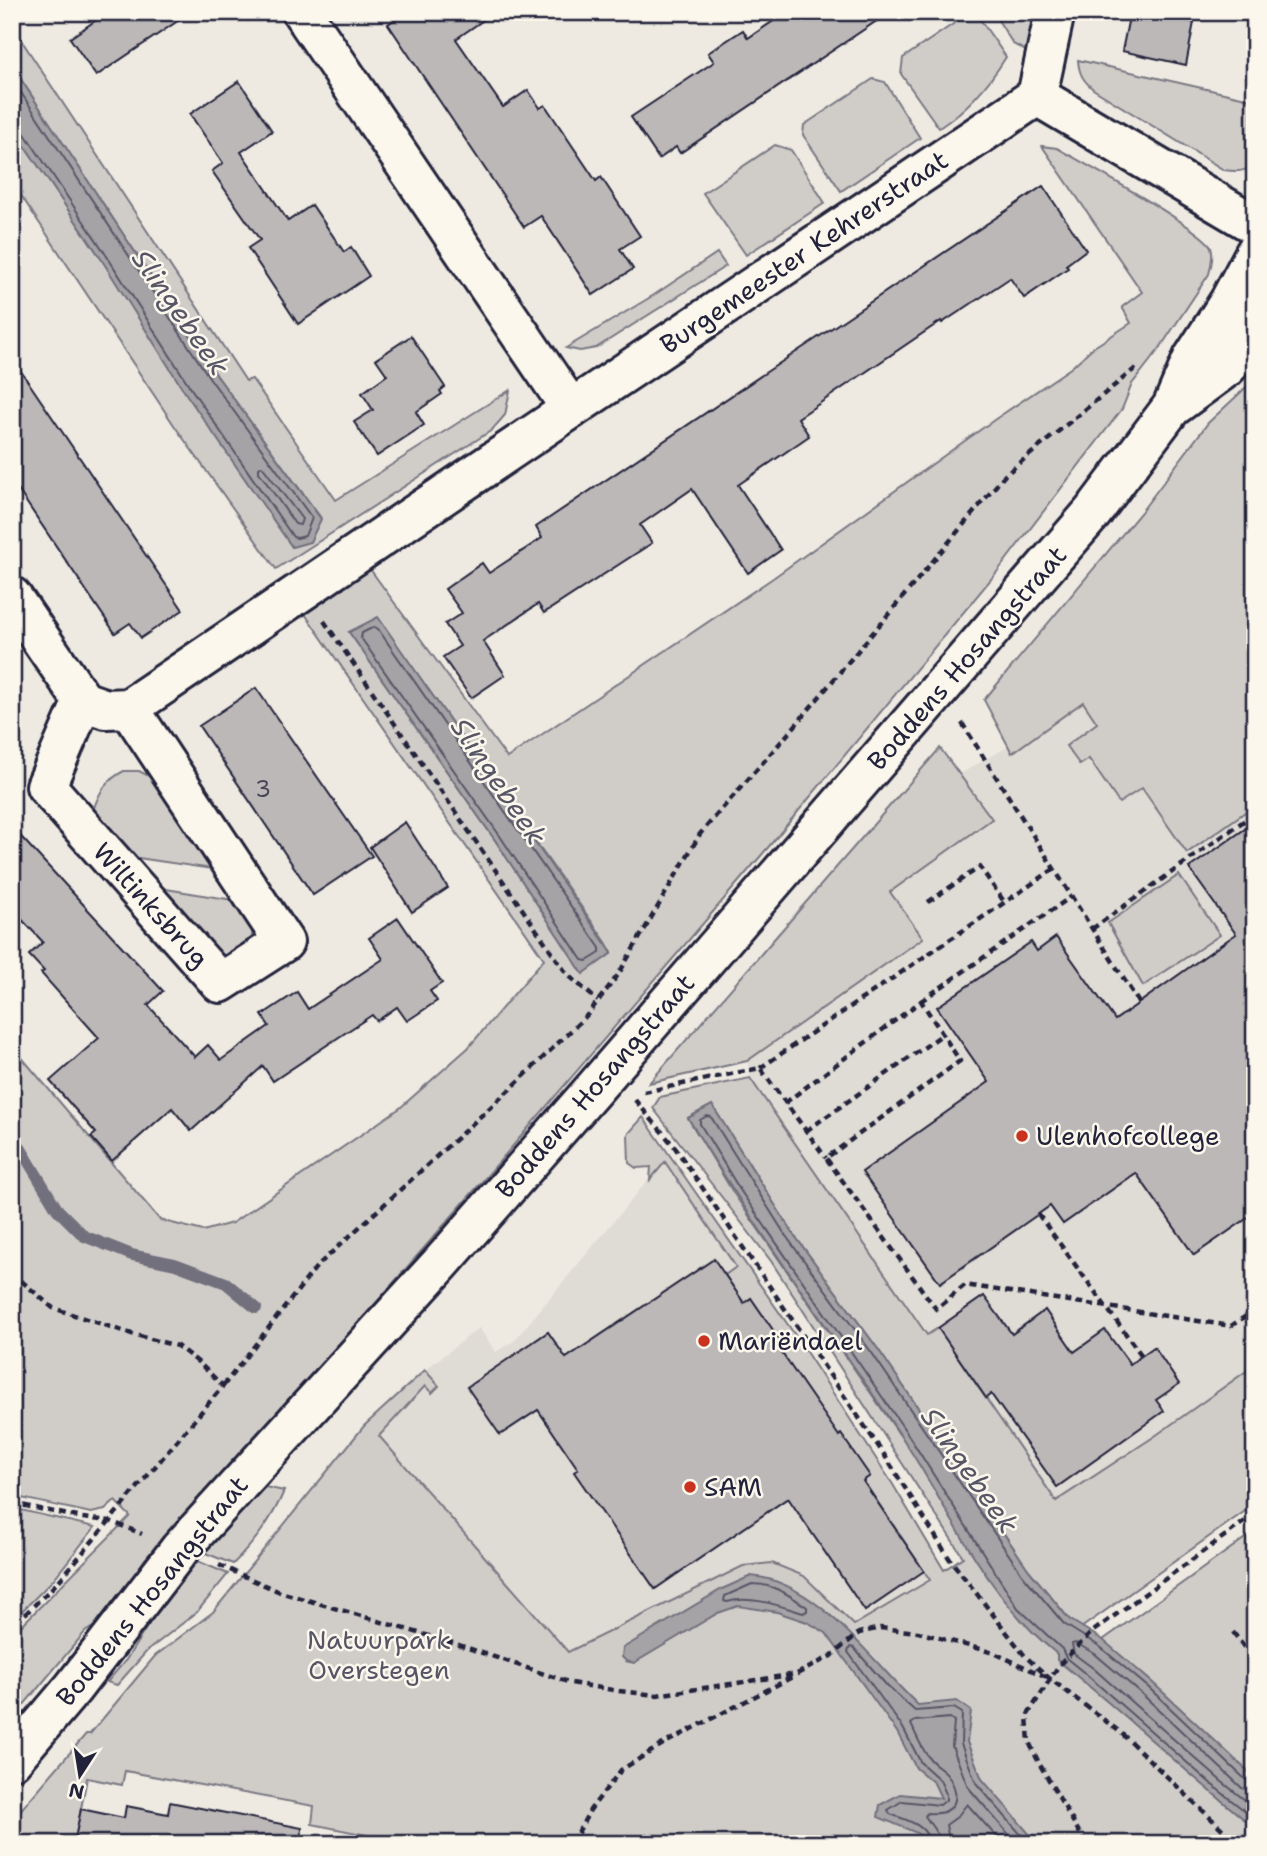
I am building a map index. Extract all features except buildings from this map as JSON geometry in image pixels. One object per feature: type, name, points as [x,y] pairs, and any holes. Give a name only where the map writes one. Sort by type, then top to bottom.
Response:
[{"type":"street","points":[[302,12],[571,409]]},
{"type":"street","points":[[1055,12],[1037,96],[1255,225]]},
{"type":"street","name":"Burgemeester Kehrerstraat","points":[[312,585],[1037,96]]},
{"type":"street","name":"Boddens Hosangstraat","points":[[12,1760],[73,1688],[180,1549],[441,1263],[620,1082],[933,695],[1093,512],[1172,407],[1194,358],[1229,302],[1255,253]]},
{"type":"street","name":"Boddens Hosangstraat","points":[[1172,407],[1227,367],[1255,328]]},
{"type":"street","points":[[12,597],[83,701],[106,709],[129,708],[312,585]]},
{"type":"street","name":"Wiltinksbrug","points":[[83,701],[46,786],[220,983],[284,942],[129,708]]},
{"type":"path","points":[[12,1627],[58,1582],[110,1521],[223,1386],[317,1266],[588,1014],[618,975],[700,834],[794,727],[1005,475],[1137,367]]},
{"type":"path","points":[[312,585],[567,974],[597,1001]]},
{"type":"path","points":[[933,695],[962,723],[1139,1003]]},
{"type":"path","points":[[1092,929],[1255,813]]},
{"type":"path","points":[[928,902],[980,867],[1005,903]]},
{"type":"path","points":[[620,1082],[760,1068],[1054,869]]},
{"type":"path","points":[[785,1103],[921,1001],[1072,896]]},
{"type":"path","points":[[826,1158],[960,1061],[921,1001]]},
{"type":"path","points":[[806,1131],[943,1034]]},
{"type":"path","points":[[760,1068],[936,1309],[965,1285],[1231,1326],[1255,1310]]},
{"type":"path","points":[[620,1082],[674,1146],[885,1456],[949,1558],[1025,1656],[1049,1678],[1120,1732],[1238,1844]]},
{"type":"path","points":[[1038,1214],[1142,1356]]},
{"type":"path","points":[[12,1273],[53,1308],[177,1346],[223,1386]]},
{"type":"path","points":[[12,1503],[82,1518],[110,1521]]},
{"type":"path","points":[[1086,1844],[1039,1763],[1030,1742],[1027,1716],[1059,1665],[1092,1632],[1255,1514]]},
{"type":"path","points":[[239,1573],[280,1592],[453,1643],[571,1683],[657,1695],[797,1674]]},
{"type":"path","points":[[572,1844],[590,1810],[621,1770],[663,1744],[831,1656],[859,1633],[880,1628],[918,1632],[994,1653],[1049,1678]]},
{"type":"path","points":[[1233,1632],[1255,1662]]},
{"type":"shaded area","name":"Ulenhofcollege","points":[[1082,702],[1143,790],[1255,709],[1255,1365],[1155,1436],[1056,1501],[938,1329],[928,1336],[750,1078],[747,1061],[922,938],[890,892],[991,819],[958,775],[1009,746],[1013,753]]},
{"type":"shaded area","points":[[664,1161],[756,1294],[863,1481],[930,1580],[854,1625],[804,1576],[743,1566],[568,1652],[378,1436],[425,1386],[425,1370],[479,1328],[496,1352],[514,1341]]},
{"type":"green space","points":[[971,12],[975,12],[1006,57],[977,96],[939,128],[901,74],[903,58]]},
{"type":"green space","points":[[993,12],[1040,12],[1026,51],[1013,44]]},
{"type":"green space","points":[[12,26],[246,381],[252,379],[336,500],[510,390],[505,415],[492,430],[276,569],[176,428],[12,182],[12,127],[98,254],[321,518],[217,376],[12,66]]},
{"type":"green space","points":[[1078,60],[1255,100],[1255,165],[1240,171],[1224,170],[1093,89],[1082,76]]},
{"type":"green space","points":[[873,79],[885,82],[920,138],[841,191],[803,135],[804,125]]},
{"type":"green space","points":[[775,145],[791,150],[825,203],[746,255],[703,193]]},
{"type":"green space","points":[[1042,146],[1057,148],[1140,196],[1187,226],[1211,247],[1209,274],[1160,348],[1132,384],[1122,409],[997,572],[771,844],[493,1169],[242,1456],[145,1559],[106,1619],[85,1632],[12,1719],[12,1635],[130,1516],[115,1501],[105,1510],[91,1513],[12,1496],[12,1046],[160,1220],[203,1231],[232,1223],[400,1108],[468,1048],[544,959],[305,614],[370,569],[507,758],[773,578],[1072,367],[1091,349],[1131,323],[1122,307],[1142,292]],"holes":[[[378,618],[612,953],[583,973],[495,840],[349,632]]]},
{"type":"green space","points":[[717,253],[726,266],[596,348],[580,351],[566,348],[654,295]]},
{"type":"green space","points":[[1255,379],[1255,805],[1187,853],[1142,788],[1119,803],[1089,759],[1080,765],[1066,746],[1097,723],[1083,702],[1012,753],[984,700],[1141,512],[1208,423]]},
{"type":"green space","points":[[940,748],[992,819],[890,892],[923,938],[747,1061],[649,1083]]},
{"type":"green space","points":[[124,771],[139,771],[151,777],[212,869],[125,856],[93,811],[104,787]]},
{"type":"green space","points":[[1179,875],[1220,935],[1143,986],[1108,923]]},
{"type":"green space","points":[[154,887],[233,900],[248,919],[252,935],[250,941],[242,950],[220,955]]},
{"type":"green space","name":"Natuurpark Overstegen","points":[[750,1078],[927,1335],[938,1328],[1056,1501],[1155,1436],[1255,1365],[1255,1504],[1081,1628],[1069,1619],[1028,1569],[878,1349],[792,1232],[712,1105],[688,1118],[734,1194],[901,1437],[1094,1659],[1103,1640],[1255,1531],[1255,1844],[376,1844],[377,1837],[312,1824],[314,1806],[125,1771],[122,1785],[87,1778],[74,1844],[12,1844],[12,1820],[86,1734],[90,1734],[155,1656],[213,1612],[364,1426],[425,1370],[439,1386],[432,1393],[425,1386],[379,1436],[568,1652],[743,1566],[772,1563],[804,1576],[854,1625],[930,1580],[725,1275],[736,1267],[665,1162],[650,1180],[651,1167],[636,1168],[629,1163],[628,1134],[643,1117],[793,1332],[892,1483],[944,1570],[963,1557],[771,1261],[653,1108],[660,1097]]},
{"type":"green space","points":[[265,1487],[284,1491],[268,1521],[241,1556],[233,1564],[203,1552]]},
{"type":"green space","points":[[12,1508],[95,1527],[52,1581],[12,1621]]},
{"type":"green space","points":[[195,1560],[228,1574],[197,1612],[147,1651],[117,1685],[107,1682],[126,1660],[159,1608]]},
{"type":"water","points":[[12,66],[217,376],[321,519],[310,542],[292,547],[186,394],[98,254],[12,127]]},
{"type":"water","points":[[378,617],[612,953],[583,974],[495,840],[349,632]]},
{"type":"water","points":[[712,1105],[792,1232],[878,1349],[1028,1569],[1069,1619],[1103,1640],[1255,1778],[1255,1828],[1057,1660],[1057,1654],[1032,1631],[989,1579],[901,1436],[766,1239],[688,1118]]},
{"type":"water","points":[[751,1576],[776,1581],[799,1592],[821,1608],[842,1626],[918,1705],[957,1701],[971,1711],[967,1742],[982,1779],[1038,1844],[925,1844],[917,1833],[878,1817],[880,1805],[900,1794],[941,1798],[934,1783],[916,1768],[897,1732],[826,1633],[807,1622],[777,1612],[738,1606],[718,1613],[634,1663],[622,1657],[623,1648],[722,1589]]},
{"type":"waterway","points":[[12,1134],[57,1209],[84,1236],[132,1255],[175,1264],[226,1283],[256,1308]]},
{"type":"place","name":"Ulenhofcollege","points":[[1022,1136]]},
{"type":"place","name":"Mariëndael","points":[[704,1341]]},
{"type":"place","name":"SAM","points":[[690,1487]]},
{"type":"water label","name":"Slingebeek","points":[[181,312]]},
{"type":"water label","name":"Slingebeek","points":[[499,781]]},
{"type":"water label","name":"Slingebeek","points":[[970,1470]]}]
